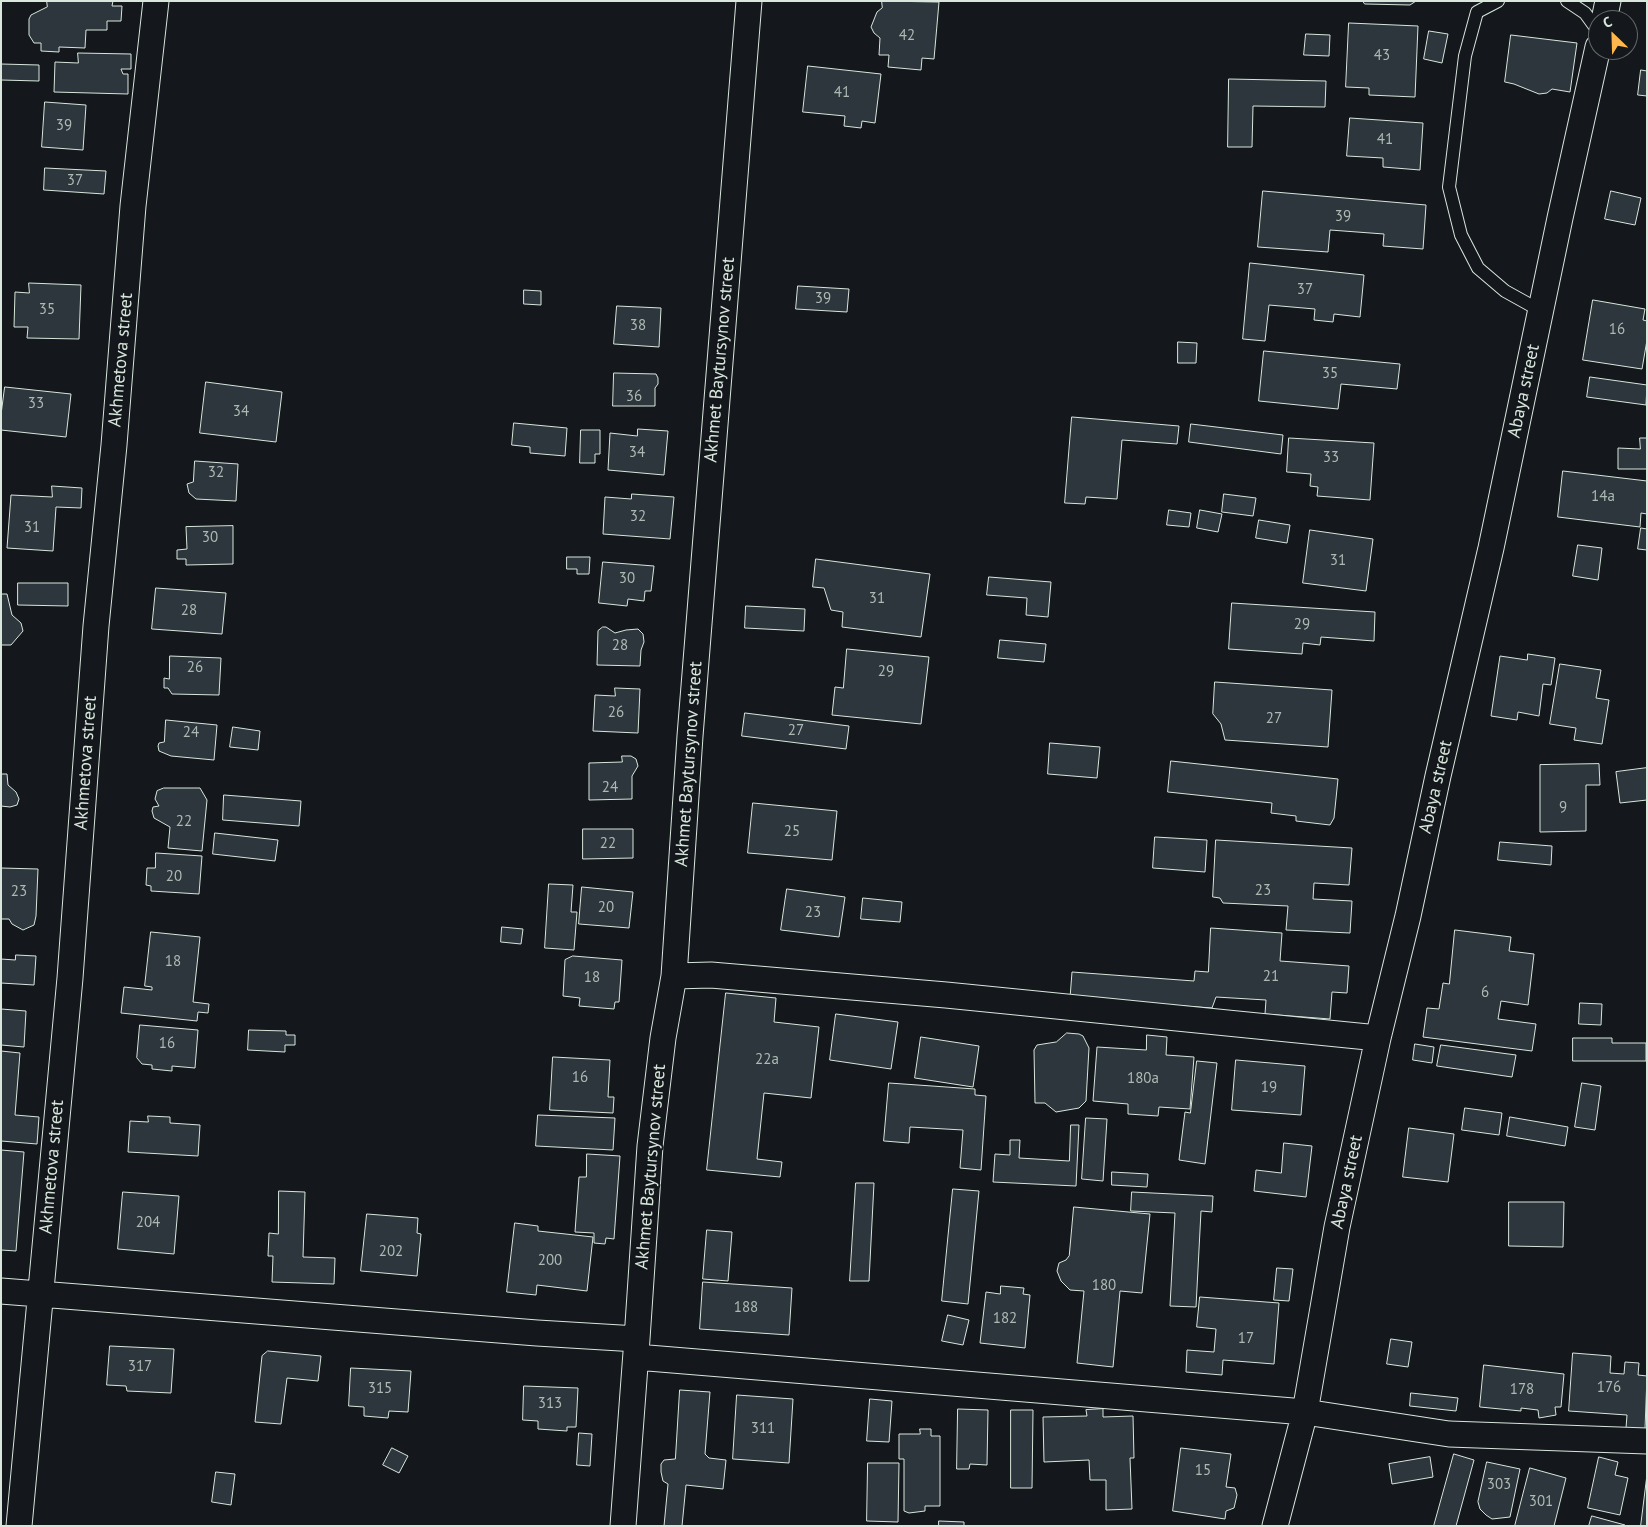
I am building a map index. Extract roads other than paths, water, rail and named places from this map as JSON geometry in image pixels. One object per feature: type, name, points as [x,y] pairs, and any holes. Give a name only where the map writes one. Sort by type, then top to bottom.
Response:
[{"type":"street","name":"Akhmetova street","points":[[20,1526],[70,978],[96,626],[115,436],[133,206],[156,1]]},
{"type":"street","name":"Akhmet Baytursynov street","points":[[623,1526],[650,1146],[663,1038],[674,976],[690,736],[749,1]]},
{"type":"street","name":"Abaya street","points":[[1275,1526],[1305,1412],[1337,1227],[1378,1038],[1408,916],[1488,558],[1595,60]]},
{"type":"street","points":[[674,976],[711,975],[936,994],[1378,1038]]},
{"type":"street","points":[[1,1292],[536,1333],[637,1348],[1305,1412],[1449,1434],[1647,1441]]},
{"type":"lane","points":[[1498,1],[1477,12],[1465,56],[1449,187],[1461,235],[1478,268],[1505,291],[1540,311]]},
{"type":"lane","points":[[1567,1],[1585,12],[1588,16]]}]
